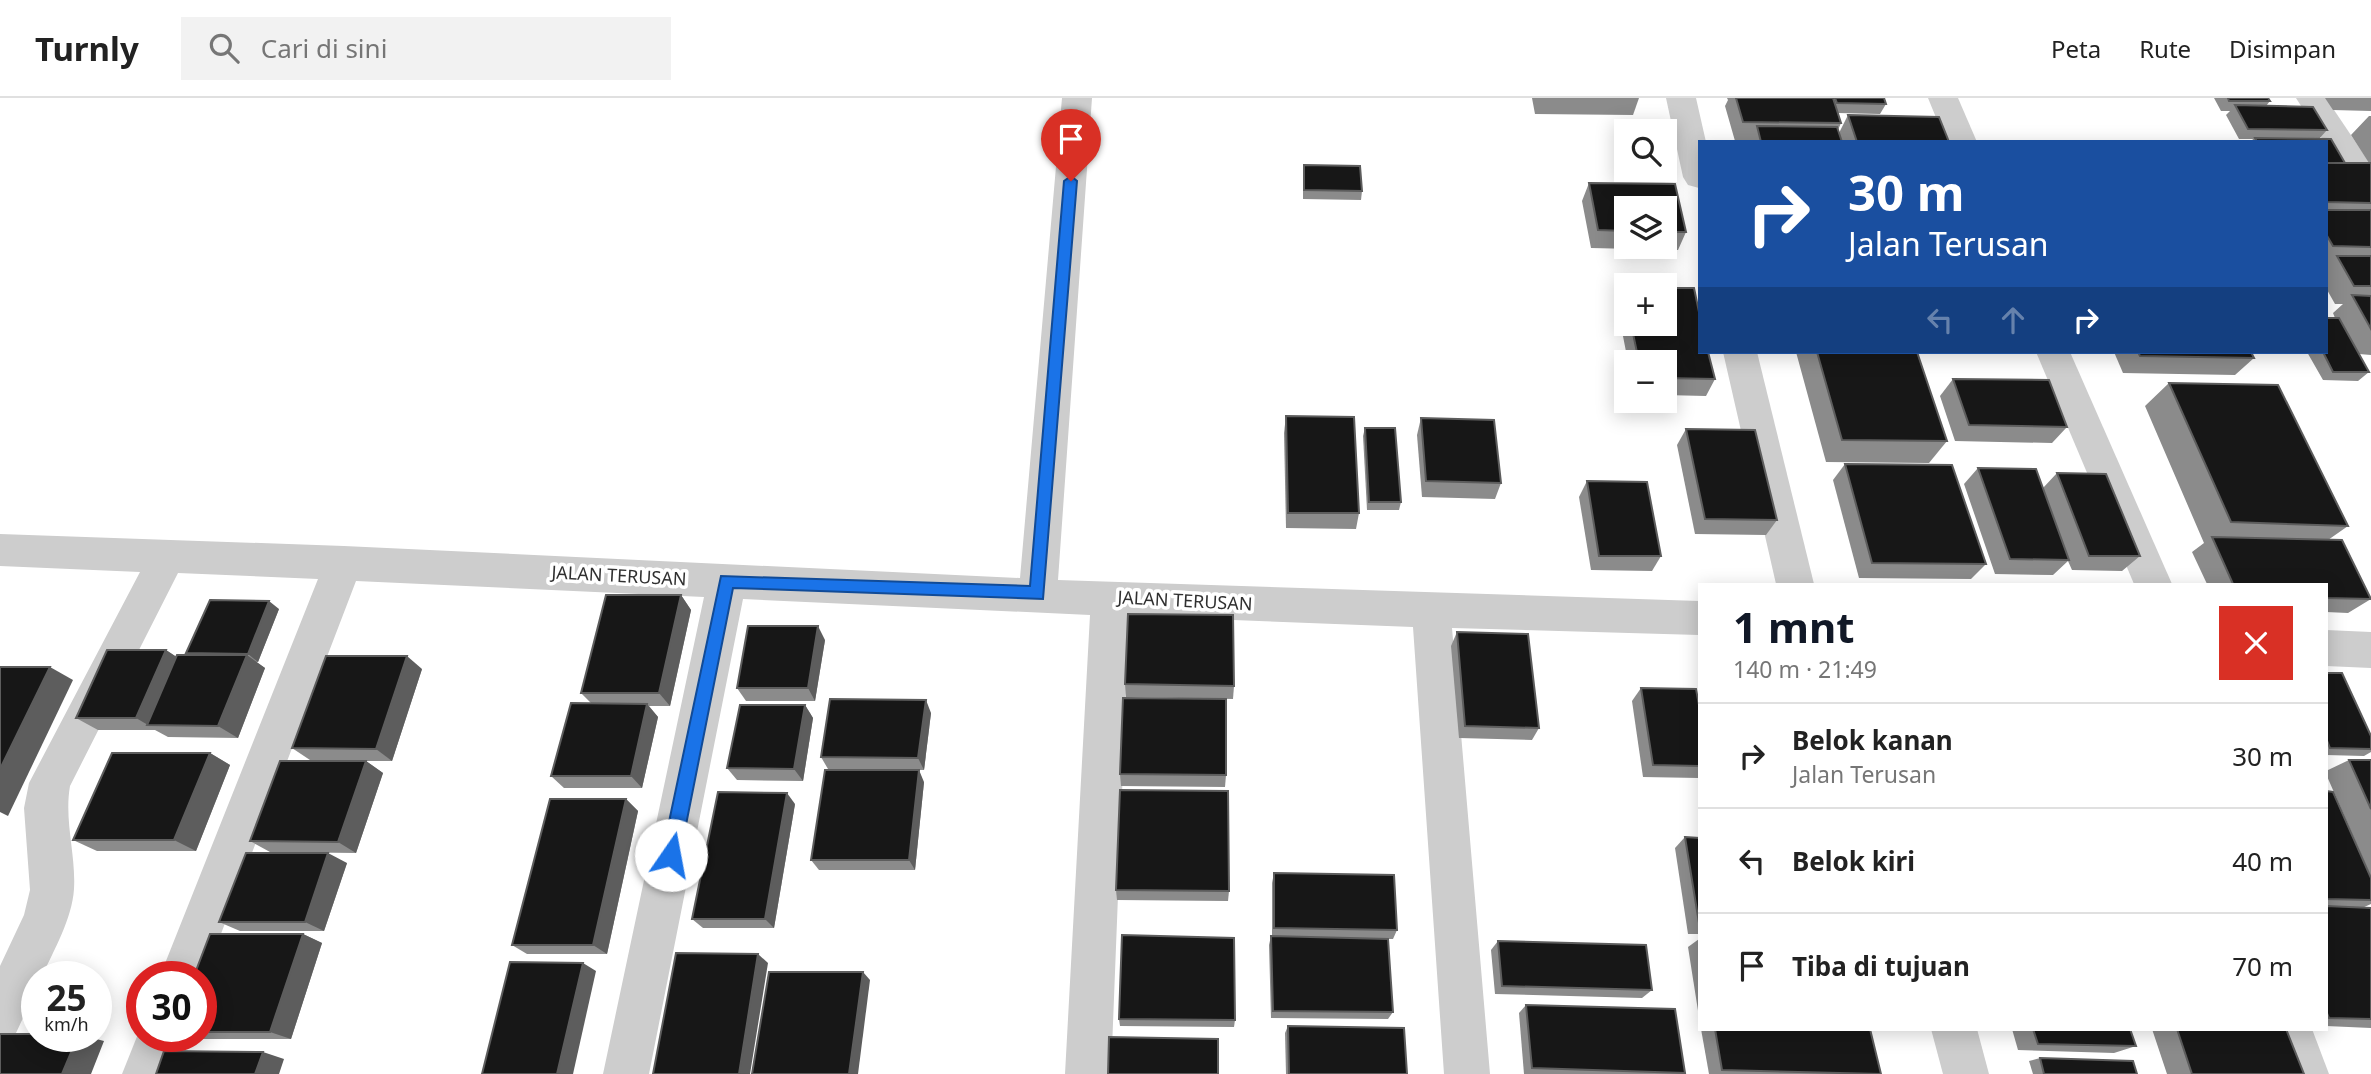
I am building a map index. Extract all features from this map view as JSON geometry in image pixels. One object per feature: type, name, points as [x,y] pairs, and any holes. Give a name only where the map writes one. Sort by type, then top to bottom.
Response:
[{"type":"street","points":[[1038,594],[1077,98]]},
{"type":"street","points":[[1681,98],[1698,173]]},
{"type":"street","points":[[1943,98],[1961,140]]},
{"type":"street","points":[[2311,98],[2371,190]]},
{"type":"street","points":[[1740,354],[1795,583]]},
{"type":"street","points":[[2054,354],[2153,583]]},
{"type":"street","name":"JALAN TERUSAN","points":[[0,550],[344,562],[1431,612],[1698,618]]},
{"type":"street","points":[[0,1017],[44,919],[52,890],[45,808],[50,783],[168,556]]},
{"type":"street","points":[[189,961],[344,562]]},
{"type":"street","points":[[626,1074],[727,581]]},
{"type":"street","points":[[1088,1074],[1110,597]]},
{"type":"street","points":[[1431,612],[1467,1074]]},
{"type":"street","points":[[2328,648],[2371,650]]},
{"type":"street","points":[[1955,1031],[1966,1074]]},
{"type":"street","points":[[2290,1031],[2306,1074]]},
{"type":"street","points":[[145,1074],[154,1052]]},
{"type":"building","points":[[1736,98],[1833,98],[1841,123],[1743,122]]},
{"type":"building","points":[[1835,98],[1884,98],[1886,104],[1837,103]]},
{"type":"building","points":[[2228,98],[2268,98],[2270,101],[2229,101]]},
{"type":"building","points":[[2235,105],[2313,107],[2327,130],[2248,129]]},
{"type":"building","points":[[1848,115],[1939,117],[1948,140],[1856,140]]},
{"type":"building","points":[[1757,126],[1837,127],[1841,140],[1760,140]]},
{"type":"building","points":[[2255,138],[2331,139],[2345,163],[2328,163],[2328,140]]},
{"type":"building","points":[[2328,163],[2371,163],[2371,203],[2328,202]]},
{"type":"building","points":[[1304,165],[1360,166],[1362,191],[1304,190]]},
{"type":"building","points":[[1589,183],[1675,184],[1686,232],[1677,232],[1677,196],[1614,196],[1614,231],[1598,230]]},
{"type":"building","points":[[2328,210],[2371,210],[2371,247],[2333,246],[2328,237]]},
{"type":"building","points":[[2337,256],[2371,256],[2371,286],[2354,286]]},
{"type":"building","points":[[1677,288],[1694,288],[1698,307],[1698,354],[1709,354],[1715,379],[1677,378],[1677,350],[1636,350],[1634,336],[1677,336]]},
{"type":"building","points":[[2352,295],[2371,296],[2371,329]]},
{"type":"building","points":[[2328,318],[2339,318],[2369,372],[2333,372],[2324,354],[2328,354]]},
{"type":"building","points":[[1818,354],[1918,354],[1947,441],[1842,440]]},
{"type":"building","points":[[2139,354],[2252,354],[2254,358]]},
{"type":"building","points":[[1953,379],[2049,380],[2067,427],[1969,425]]},
{"type":"building","points":[[2169,383],[2278,385],[2348,526],[2231,522]]},
{"type":"building","points":[[1286,416],[1354,417],[1359,513],[1288,513]]},
{"type":"building","points":[[1421,418],[1494,420],[1501,483],[1426,481]]},
{"type":"building","points":[[1365,428],[1395,428],[1401,502],[1369,502]]},
{"type":"building","points":[[1686,429],[1755,430],[1777,520],[1705,519]]},
{"type":"building","points":[[1845,464],[1952,465],[1986,564],[1872,563]]},
{"type":"building","points":[[1978,468],[2036,469],[2069,560],[2010,559]]},
{"type":"building","points":[[2057,473],[2106,474],[2140,556],[2089,556]]},
{"type":"building","points":[[1587,481],[1647,482],[1661,556],[1599,556]]},
{"type":"building","points":[[2212,537],[2342,540],[2371,599],[2328,598],[2328,583],[2233,583]]},
{"type":"building","points":[[606,595],[681,595],[659,693],[581,693]]},
{"type":"building","points":[[210,600],[269,601],[248,654],[186,653]]},
{"type":"building","points":[[1128,614],[1233,615],[1234,686],[1125,684]]},
{"type":"building","points":[[748,626],[818,626],[808,688],[737,688]]},
{"type":"building","points":[[1457,632],[1528,634],[1539,728],[1465,726]]},
{"type":"building","points":[[107,650],[166,650],[136,718],[76,718]]},
{"type":"building","points":[[177,655],[247,655],[218,726],[147,725]]},
{"type":"building","points":[[326,656],[407,656],[376,749],[292,748]]},
{"type":"building","points":[[0,667],[50,667],[0,769]]},
{"type":"building","points":[[2328,673],[2342,673],[2371,736],[2371,749],[2330,748]]},
{"type":"building","points":[[1641,688],[1696,689],[1698,766],[1653,765]]},
{"type":"building","points":[[1123,698],[1226,699],[1226,775],[1120,774]]},
{"type":"building","points":[[830,699],[926,700],[918,758],[821,757]]},
{"type":"building","points":[[571,703],[647,704],[631,776],[551,776]]},
{"type":"building","points":[[740,705],[805,705],[794,769],[727,768]]},
{"type":"building","points":[[112,753],[210,753],[174,840],[73,840]]},
{"type":"building","points":[[2349,760],[2371,760],[2371,809]]},
{"type":"building","points":[[280,761],[366,761],[338,842],[250,841]]},
{"type":"building","points":[[825,770],[919,770],[909,860],[811,860]]},
{"type":"building","points":[[1120,790],[1228,791],[1229,891],[1116,890]]},
{"type":"building","points":[[2328,791],[2333,792],[2371,878],[2371,900],[2328,899]]},
{"type":"building","points":[[718,792],[787,793],[765,919],[692,919]]},
{"type":"building","points":[[550,799],[626,799],[593,945],[512,945]]},
{"type":"building","points":[[1685,837],[1698,838],[1698,917]]},
{"type":"building","points":[[246,853],[328,853],[305,922],[219,922]]},
{"type":"building","points":[[1274,873],[1394,875],[1397,930],[1274,928]]},
{"type":"building","points":[[2328,906],[2371,908],[2371,1019],[2329,1018]]},
{"type":"building","points":[[210,934],[303,934],[270,1032],[217,1032],[217,961],[200,961]]},
{"type":"building","points":[[1122,935],[1234,938],[1235,1020],[1119,1019]]},
{"type":"building","points":[[1271,936],[1388,939],[1393,1012],[1273,1011]]},
{"type":"building","points":[[1498,941],[1646,945],[1652,990],[1502,986]]},
{"type":"building","points":[[676,953],[758,954],[739,1074],[653,1074]]},
{"type":"building","points":[[510,962],[583,963],[557,1074],[482,1074]]},
{"type":"building","points":[[769,972],[863,972],[849,1074],[752,1074]]},
{"type":"building","points":[[1526,1005],[1675,1009],[1685,1073],[1532,1068]]},
{"type":"building","points":[[1288,1026],[1404,1028],[1407,1074],[1289,1074]]},
{"type":"building","points":[[1715,1031],[1870,1031],[1881,1074],[1722,1070]]},
{"type":"building","points":[[2034,1031],[2131,1031],[2136,1046],[2038,1044]]},
{"type":"building","points":[[2178,1031],[2287,1031],[2304,1074],[2192,1074]]},
{"type":"building","points":[[0,1034],[21,1034],[21,1052],[71,1052],[62,1074],[0,1074]]},
{"type":"building","points":[[1109,1037],[1218,1039],[1218,1074],[1108,1074]]},
{"type":"building","points":[[164,1052],[263,1052],[255,1074],[156,1074]]},
{"type":"building","points":[[2040,1058],[2133,1061],[2137,1074],[2044,1074]]},
{"type":"route","points":[[671,855],[727,581],[1038,594],[1071,181]]}]
